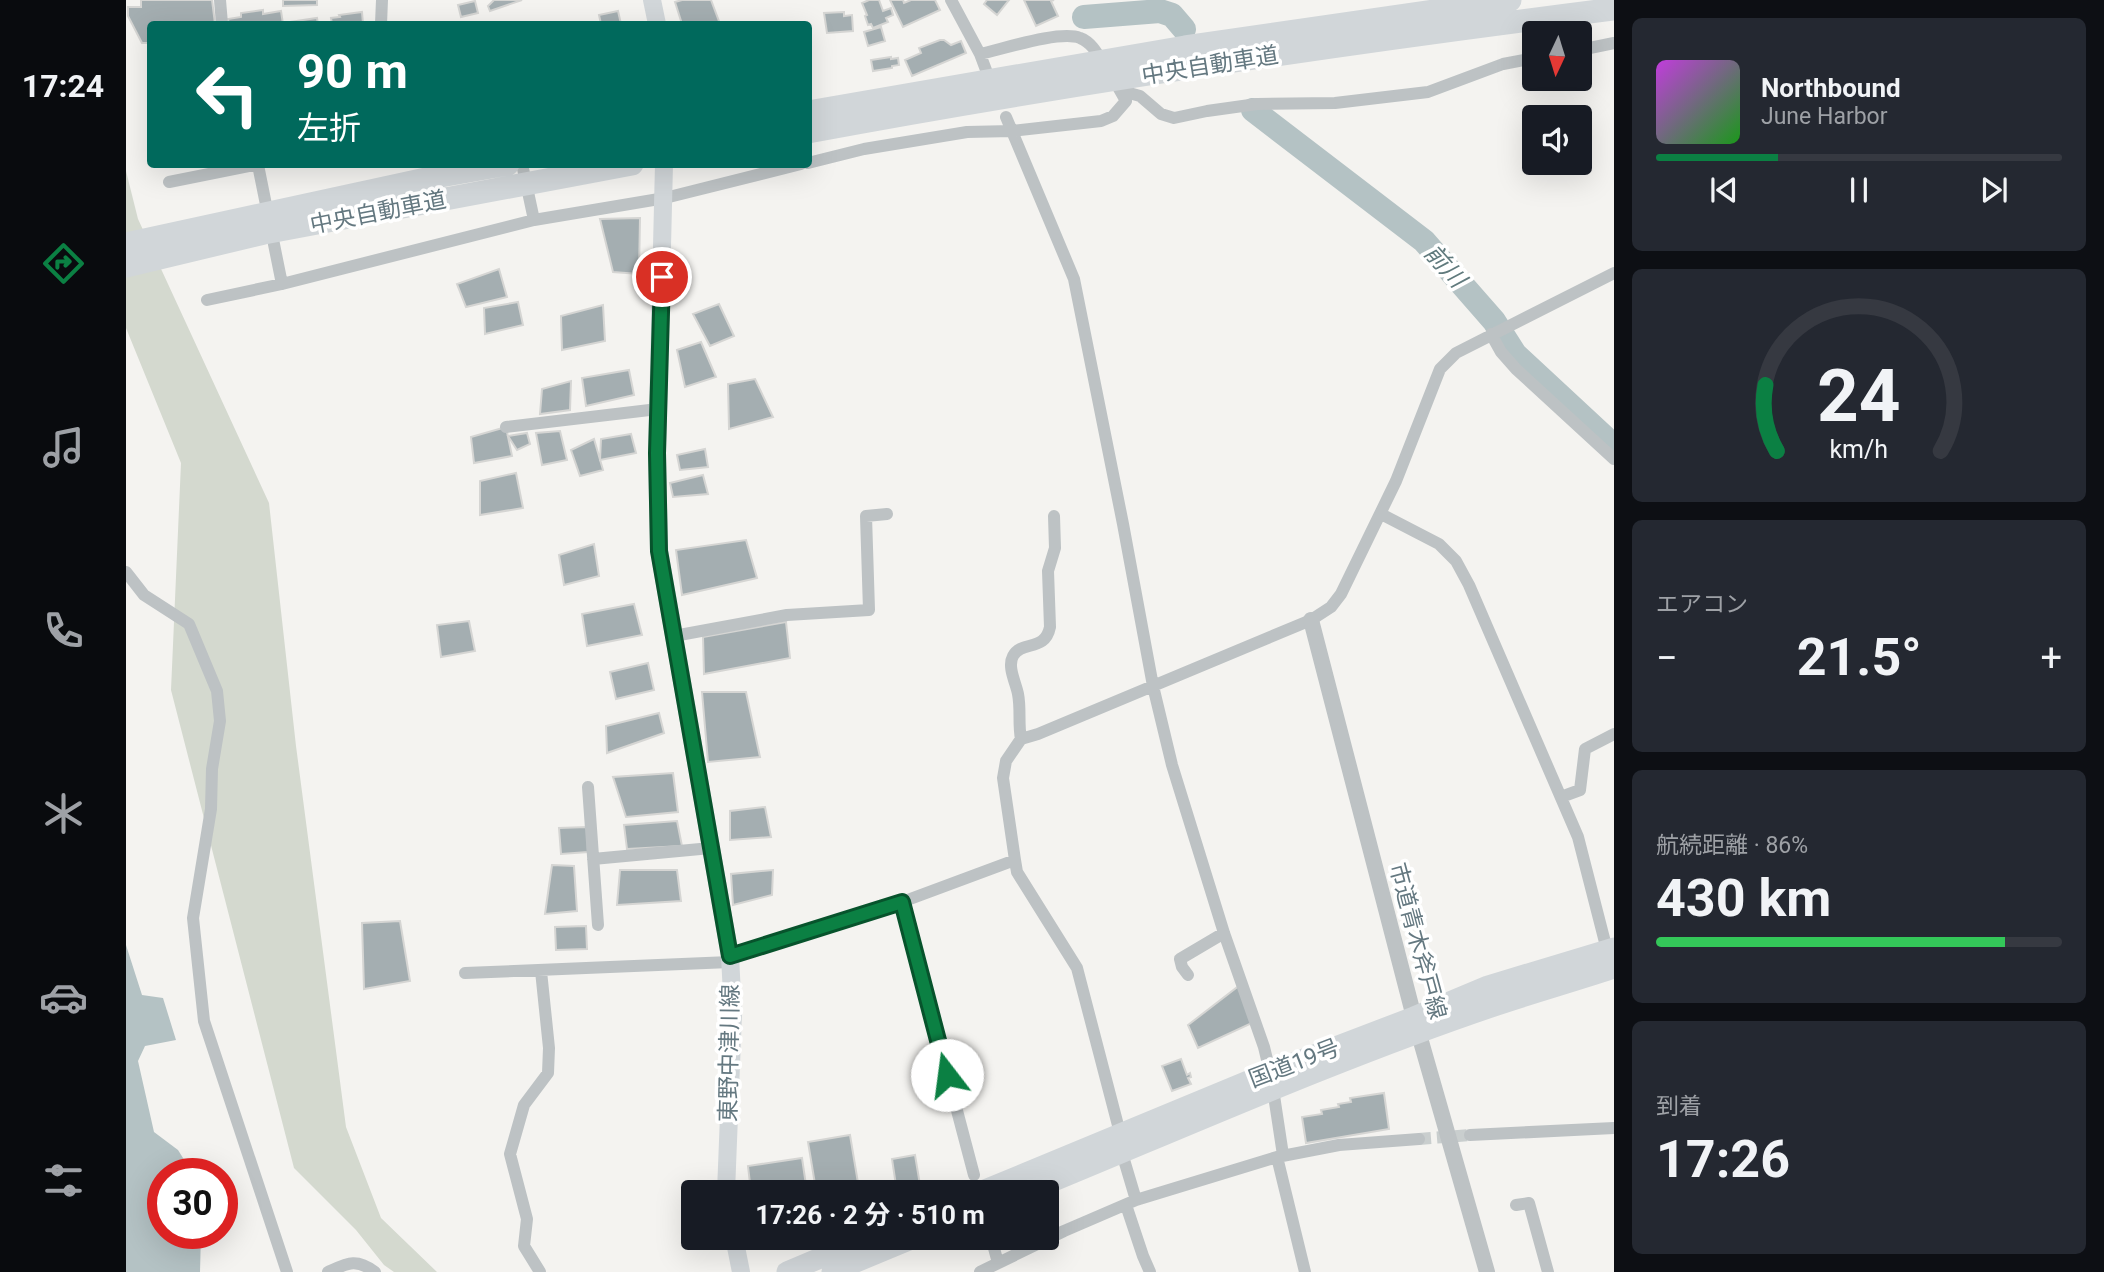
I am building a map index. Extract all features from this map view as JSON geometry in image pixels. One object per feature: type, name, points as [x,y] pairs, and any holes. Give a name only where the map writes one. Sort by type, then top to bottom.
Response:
[{"type":"highway","name":"中央自動車道","points":[[812,131],[1108,78],[1128,57],[1510,0]]},
{"type":"highway","name":"中央自動車道","points":[[812,112],[1141,76],[1446,30],[1614,9]]},
{"type":"highway","name":"中央自動車道","points":[[126,244],[486,168]]},
{"type":"highway","name":"中央自動車道","points":[[126,265],[264,233],[611,168]]},
{"type":"highway","name":"国道19号","points":[[1050,1180],[1121,1143],[1271,1080],[1417,1025],[1488,986],[1612,955]]},
{"type":"highway","name":"国道19号","points":[[987,1180],[1121,1143]]},
{"type":"highway","points":[[787,1272],[839,1250]]},
{"type":"highway","points":[[832,1272],[885,1250]]},
{"type":"main road","points":[[652,0],[656,21]]},
{"type":"main road","name":"東野中津川線","points":[[664,168],[658,409],[659,551],[730,959],[733,1014],[726,1180]]},
{"type":"main road","points":[[737,1250],[741,1272]]},
{"type":"street","points":[[220,0],[222,21]]},
{"type":"street","points":[[381,21],[382,0]]},
{"type":"street","points":[[951,0],[986,70]]},
{"type":"street","points":[[812,162],[899,142],[967,132],[1012,131],[1101,121],[1113,116],[1126,101],[1108,78],[1094,49],[1079,38],[1050,38],[980,54]]},
{"type":"street","points":[[1592,48],[1614,43]]},
{"type":"street","points":[[1108,78],[1140,96],[1161,114],[1174,118],[1257,104],[1335,103],[1428,92],[1503,64],[1522,60]]},
{"type":"street","points":[[1006,117],[1074,279],[1124,524],[1153,686],[1172,765],[1224,933],[1264,1046],[1280,1156],[1306,1272]]},
{"type":"street","points":[[169,182],[242,168]]},
{"type":"street","points":[[259,168],[282,284]]},
{"type":"street","points":[[523,168],[534,220]]},
{"type":"street","points":[[207,300],[282,284],[534,220],[782,168]]},
{"type":"street","points":[[1021,738],[1038,734],[1311,620],[1331,607],[1341,594],[1381,514],[1440,369],[1456,353],[1614,273]]},
{"type":"street","points":[[1491,334],[1501,352],[1516,369],[1614,459]]},
{"type":"street","points":[[506,427],[658,409]]},
{"type":"street","points":[[674,636],[787,615],[869,610],[866,516],[887,514]]},
{"type":"street","points":[[1381,514],[1439,544],[1456,561],[1469,585],[1578,837],[1612,955]]},
{"type":"street","points":[[1054,516],[1055,548],[1048,571],[1048,635],[1044,641],[1012,656],[1021,738],[1006,761],[1003,778],[1017,872],[1077,968],[1121,1143],[1143,1256],[1150,1272]]},
{"type":"street","points":[[126,572],[145,595],[189,624],[217,691],[220,722],[212,769],[211,808],[193,918],[204,1021],[287,1272]]},
{"type":"street","name":"市道青木斧戸線","points":[[1311,620],[1417,1025],[1487,1272]]},
{"type":"street","points":[[1560,797],[1580,790],[1586,749],[1614,734]]},
{"type":"street","points":[[588,788],[598,925]]},
{"type":"street","points":[[593,859],[710,848]]},
{"type":"street","points":[[465,973],[730,959],[902,902],[1015,860]]},
{"type":"street","points":[[902,902],[975,1180]]},
{"type":"street","points":[[1188,975],[1180,959],[1224,933]]},
{"type":"street","points":[[540,1272],[524,1246],[527,1219],[510,1154],[524,1105],[548,1073],[549,1048],[541,971]]},
{"type":"street","points":[[1470,1135],[1614,1129]]},
{"type":"street","points":[[980,1272],[1064,1231],[1131,1203],[1280,1156],[1339,1145],[1419,1139]]},
{"type":"street","points":[[1516,1205],[1529,1203],[1548,1272]]},
{"type":"street","points":[[994,1250],[998,1263]]},
{"type":"street","points":[[328,1272],[351,1262],[367,1266],[375,1272]]},
{"type":"shaded area","points":[[126,171],[138,219],[269,503],[296,746],[346,1127],[381,1218],[437,1272],[394,1272],[384,1265],[356,1230],[294,1168],[171,690],[181,463],[126,328]]},
{"type":"shaded area","points":[[126,945],[142,995],[163,998],[176,1040],[145,1046],[138,1061],[154,1132],[178,1150],[183,1158],[147,1158],[147,1249],[201,1249],[200,1272],[126,1272]]},
{"type":"building","points":[[141,0],[212,0],[215,21],[147,21],[147,43],[142,43],[128,16],[128,7],[141,7]]},
{"type":"building","points":[[283,0],[317,0],[317,5],[283,6]]},
{"type":"building","points":[[494,0],[522,0],[490,11],[488,6]]},
{"type":"building","points":[[711,0],[719,21],[681,21],[675,2]]},
{"type":"building","points":[[879,0],[883,11],[891,8],[893,15],[886,18],[888,22],[873,28],[871,24],[868,25],[862,3]]},
{"type":"building","points":[[890,0],[903,0],[904,3],[911,0],[935,0],[940,10],[903,27]]},
{"type":"building","points":[[987,0],[1009,0],[997,15],[984,4]]},
{"type":"building","points":[[1024,0],[1054,0],[1051,1],[1058,16],[1036,26]]},
{"type":"building","points":[[475,1],[478,13],[461,17],[458,5]]},
{"type":"building","points":[[281,11],[283,21],[228,21],[241,17],[241,13]]},
{"type":"building","points":[[618,11],[620,21],[600,21],[599,15]]},
{"type":"building","points":[[362,12],[363,21],[332,21],[331,18],[340,17],[339,15]]},
{"type":"building","points":[[844,12],[844,16],[852,15],[853,31],[827,33],[824,13]]},
{"type":"building","points":[[317,18],[318,21],[296,21]]},
{"type":"building","points":[[881,27],[885,41],[868,46],[864,32]]},
{"type":"building","points":[[940,40],[951,45],[961,41],[966,53],[912,76],[905,60],[921,53],[919,48]]},
{"type":"building","points":[[898,58],[899,65],[873,71],[871,60]]},
{"type":"building","points":[[640,218],[639,274],[613,272],[600,219]]},
{"type":"building","points":[[499,269],[507,297],[466,307],[457,284]]},
{"type":"building","points":[[518,302],[523,325],[485,334],[484,308]]},
{"type":"building","points":[[719,304],[734,336],[710,346],[693,314]]},
{"type":"building","points":[[603,305],[605,341],[562,350],[561,316]]},
{"type":"building","points":[[701,342],[716,377],[685,387],[677,350]]},
{"type":"building","points":[[629,370],[634,395],[586,406],[582,378]]},
{"type":"building","points":[[755,379],[773,417],[729,429],[728,384]]},
{"type":"building","points":[[571,381],[570,410],[540,414],[542,389]]},
{"type":"building","points":[[506,427],[512,456],[474,463],[471,437]]},
{"type":"building","points":[[560,431],[567,460],[542,465],[536,433]]},
{"type":"building","points":[[527,433],[530,444],[517,450],[508,436]]},
{"type":"building","points":[[631,434],[636,453],[600,460],[601,439]]},
{"type":"building","points":[[594,439],[603,470],[580,476],[571,450]]},
{"type":"building","points":[[705,449],[708,467],[680,470],[677,455]]},
{"type":"building","points":[[516,473],[523,508],[480,515],[480,481]]},
{"type":"building","points":[[703,475],[708,494],[673,497],[670,483]]},
{"type":"building","points":[[746,540],[757,578],[682,595],[676,550]]},
{"type":"building","points":[[594,544],[599,576],[564,585],[559,555]]},
{"type":"building","points":[[634,604],[642,635],[587,646],[582,614]]},
{"type":"building","points":[[469,621],[475,651],[441,657],[437,625]]},
{"type":"building","points":[[786,622],[790,658],[704,674],[703,637]]},
{"type":"building","points":[[648,663],[654,690],[616,699],[610,672]]},
{"type":"building","points":[[702,692],[746,692],[760,757],[708,762]]},
{"type":"building","points":[[659,713],[664,733],[607,753],[606,726]]},
{"type":"building","points":[[673,773],[678,812],[626,817],[613,777]]},
{"type":"building","points":[[765,807],[771,837],[730,840],[730,811]]},
{"type":"building","points":[[677,821],[682,846],[627,849],[624,825]]},
{"type":"building","points":[[587,827],[588,852],[561,854],[559,828]]},
{"type":"building","points":[[552,865],[574,866],[577,911],[545,914]]},
{"type":"building","points":[[620,870],[677,870],[681,901],[617,905]]},
{"type":"building","points":[[773,870],[772,895],[733,905],[731,874]]},
{"type":"building","points":[[400,921],[410,981],[364,989],[362,923]]},
{"type":"building","points":[[586,926],[587,949],[556,950],[555,927]]},
{"type":"building","points":[[1240,985],[1252,1023],[1198,1048],[1188,1025]]},
{"type":"building","points":[[1181,1059],[1187,1075],[1190,1073],[1191,1077],[1188,1078],[1191,1084],[1172,1091],[1162,1066]]},
{"type":"building","points":[[1384,1093],[1389,1129],[1306,1143],[1302,1117],[1322,1114],[1321,1110],[1351,1102],[1350,1098]]},
{"type":"building","points":[[850,1135],[858,1180],[814,1180],[808,1142]]},
{"type":"building","points":[[915,1155],[919,1180],[895,1180],[892,1159]]},
{"type":"building","points":[[802,1158],[805,1180],[750,1180],[748,1166]]},
{"type":"waterway","name":"前川","points":[[1084,17],[1160,11],[1172,15],[1184,29]]},
{"type":"waterway","name":"前川","points":[[1253,110],[1424,241],[1494,321],[1515,354],[1614,446]]},
{"type":"tunnel","points":[[1419,1139],[1470,1135]]},
{"type":"route","points":[[662,277],[657,453],[659,551],[730,956],[902,902],[947,1075]]}]
